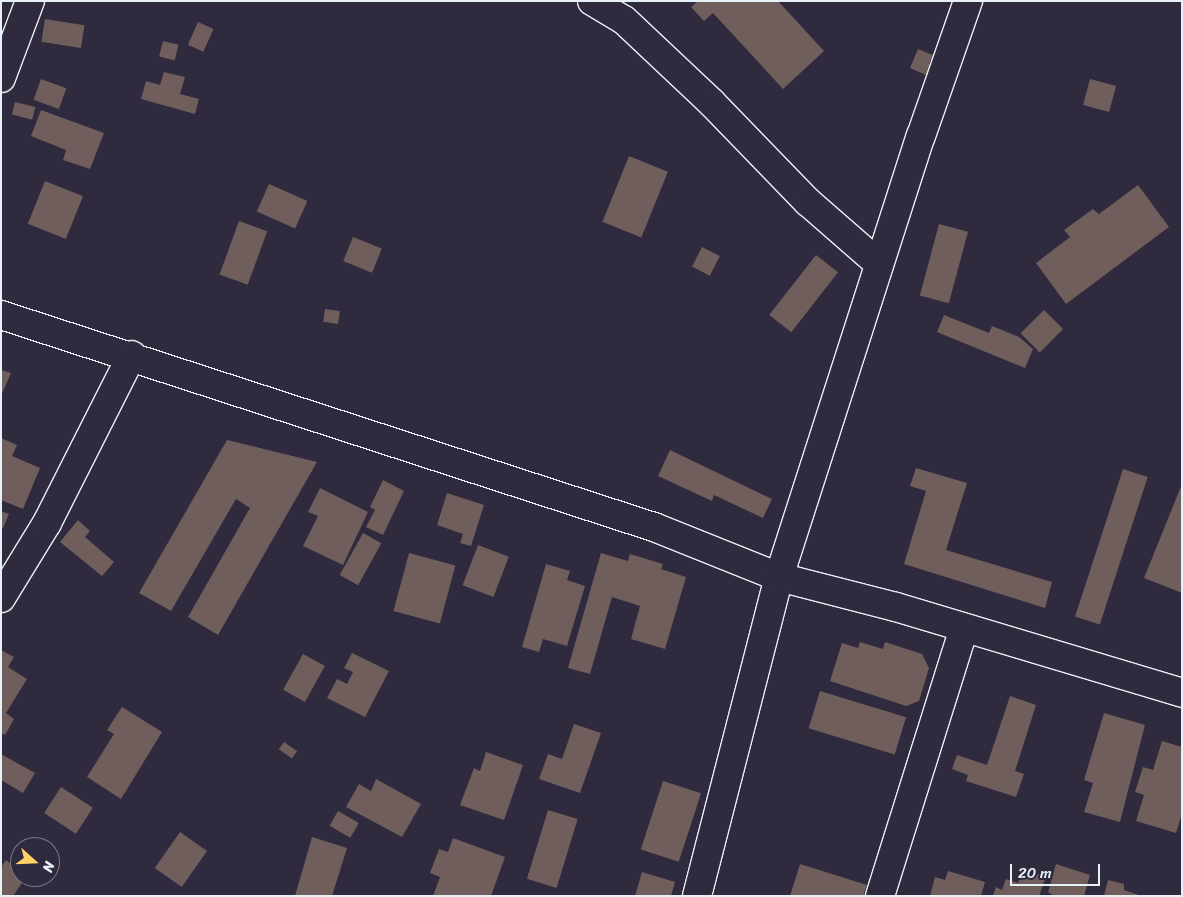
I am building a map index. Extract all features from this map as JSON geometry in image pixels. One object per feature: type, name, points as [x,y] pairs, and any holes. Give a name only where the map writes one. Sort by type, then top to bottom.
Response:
[{"type":"street","points":[[1,78],[30,1]]},
{"type":"street","points":[[592,1],[624,20],[712,103],[808,202],[879,264]]},
{"type":"street","points":[[697,896],[779,577],[879,264],[968,1]]},
{"type":"street","points":[[1,315],[132,355],[654,527],[779,577],[964,628],[1182,693]]},
{"type":"street","points":[[1,598],[47,523],[132,355]]},
{"type":"street","points":[[880,896],[964,628]]},
{"type":"building","points":[[698,1],[778,1],[824,51],[783,89],[713,13],[704,21],[691,7]]},
{"type":"building","points":[[45,19],[85,25],[81,48],[41,42]]},
{"type":"building","points":[[198,22],[214,29],[203,52],[188,45]]},
{"type":"building","points":[[163,41],[179,45],[175,60],[159,57]]},
{"type":"building","points":[[918,49],[933,55],[929,64],[938,67],[933,78],[910,68]]},
{"type":"building","points":[[164,72],[185,77],[180,94],[199,99],[195,114],[141,99],[146,81],[160,85]]},
{"type":"building","points":[[41,79],[66,88],[59,109],[33,100]]},
{"type":"building","points":[[1090,79],[1116,86],[1109,112],[1083,105]]},
{"type":"building","points":[[15,102],[35,107],[32,120],[12,115]]},
{"type":"building","points":[[41,110],[104,133],[90,169],[63,160],[66,150],[31,136]]},
{"type":"building","points":[[629,156],[668,172],[641,238],[602,222]]},
{"type":"building","points":[[45,181],[83,196],[66,239],[28,224]]},
{"type":"building","points":[[269,184],[307,201],[295,228],[257,211]]},
{"type":"building","points":[[1138,185],[1169,227],[1066,304],[1036,263],[1070,237],[1064,230],[1093,209],[1099,214]]},
{"type":"building","points":[[239,221],[267,231],[248,285],[220,275]]},
{"type":"building","points":[[939,224],[968,232],[949,303],[920,295]]},
{"type":"building","points":[[353,237],[382,249],[372,273],[343,261]]},
{"type":"building","points":[[702,247],[720,256],[710,276],[692,267]]},
{"type":"building","points":[[816,255],[838,272],[791,332],[769,315]]},
{"type":"building","points":[[325,309],[340,311],[338,324],[323,322]]},
{"type":"building","points":[[1044,310],[1063,329],[1040,352],[1021,333]]},
{"type":"building","points":[[944,315],[989,333],[992,326],[1019,337],[1033,349],[1025,368],[937,332]]},
{"type":"building","points":[[1,370],[11,373],[1,396]]},
{"type":"building","points":[[1,438],[17,445],[12,456],[40,468],[23,509],[1,500]]},
{"type":"building","points":[[227,440],[317,462],[218,635],[188,617],[250,508],[236,499],[171,611],[139,593]]},
{"type":"building","points":[[670,450],[772,499],[763,518],[714,495],[712,501],[658,476]]},
{"type":"building","points":[[916,468],[967,483],[946,550],[1052,582],[1045,608],[904,564],[926,491],[910,486]]},
{"type":"building","points":[[1123,469],[1148,477],[1100,624],[1075,616]]},
{"type":"building","points":[[383,480],[404,491],[383,535],[366,527],[375,510],[370,507]]},
{"type":"building","points":[[1182,484],[1182,593],[1144,578]]},
{"type":"building","points":[[320,488],[368,512],[343,565],[303,546],[318,516],[308,512]]},
{"type":"building","points":[[447,493],[484,505],[471,546],[460,543],[463,534],[437,525]]},
{"type":"building","points":[[1,511],[9,514],[3,528],[1,528]]},
{"type":"building","points":[[78,520],[90,531],[85,537],[114,562],[102,576],[60,542]]},
{"type":"building","points":[[363,533],[381,543],[358,585],[340,575]]},
{"type":"building","points":[[478,545],[509,557],[493,597],[463,585]]},
{"type":"building","points":[[409,553],[455,565],[440,623],[393,611]]},
{"type":"building","points":[[601,553],[628,561],[630,554],[663,564],[661,569],[686,577],[665,649],[631,639],[640,606],[612,597],[590,674],[568,668]]},
{"type":"building","points":[[546,564],[570,571],[567,580],[585,586],[567,646],[543,639],[539,652],[522,647]]},
{"type":"building","points":[[860,642],[883,649],[885,642],[922,654],[929,668],[919,701],[906,706],[830,681],[842,643],[858,648]]},
{"type":"building","points":[[1,650],[14,657],[8,667],[27,679],[6,713],[14,719],[5,735],[1,733]]},
{"type":"building","points":[[352,653],[389,671],[365,717],[327,698],[337,679],[347,684],[353,672],[344,668]]},
{"type":"building","points":[[303,654],[325,666],[305,702],[283,690]]},
{"type":"building","points":[[820,691],[906,717],[895,755],[809,728]]},
{"type":"building","points":[[1010,696],[1036,705],[1015,771],[1024,774],[1016,797],[966,781],[968,775],[952,769],[957,755],[987,765]]},
{"type":"building","points":[[122,707],[162,732],[121,799],[87,777],[114,734],[107,730]]},
{"type":"building","points":[[1104,713],[1145,725],[1120,822],[1084,812],[1093,783],[1084,780]]},
{"type":"building","points":[[574,724],[601,733],[580,793],[539,779],[548,754],[562,759]]},
{"type":"building","points":[[1162,741],[1182,747],[1182,813],[1176,833],[1136,821],[1144,795],[1135,792],[1143,767],[1153,770]]},
{"type":"building","points":[[284,742],[297,751],[292,759],[279,749]]},
{"type":"building","points":[[486,752],[523,765],[504,820],[460,805],[474,768],[480,771]]},
{"type":"building","points":[[1,754],[35,773],[23,793],[1,780]]},
{"type":"building","points":[[376,779],[421,804],[402,837],[346,807],[359,784],[371,791]]},
{"type":"building","points":[[663,781],[701,793],[679,862],[641,849]]},
{"type":"building","points":[[61,787],[93,808],[76,834],[44,813]]},
{"type":"building","points":[[548,810],[578,819],[557,888],[527,879]]},
{"type":"building","points":[[338,811],[359,823],[350,838],[330,826]]},
{"type":"building","points":[[180,832],[207,851],[182,887],[155,868]]},
{"type":"building","points":[[312,837],[347,848],[332,896],[295,896]]},
{"type":"building","points":[[453,838],[505,857],[491,896],[433,896],[440,877],[430,873],[439,849],[448,852]]},
{"type":"building","points":[[6,860],[10,863],[10,887],[19,887],[13,896],[1,896],[1,867]]},
{"type":"building","points":[[800,864],[867,885],[863,896],[790,896]]},
{"type":"building","points":[[1056,864],[1090,875],[1084,896],[1054,896],[1048,892]]},
{"type":"building","points":[[1023,869],[1046,877],[1039,896],[993,896],[996,887],[1002,890],[1006,879],[1018,883]]},
{"type":"building","points":[[948,871],[985,882],[981,896],[930,896],[935,877],[945,880]]},
{"type":"building","points":[[642,872],[675,882],[671,896],[635,896]]},
{"type":"building","points":[[1108,880],[1124,884],[1124,890],[1142,896],[1104,896]]}]
